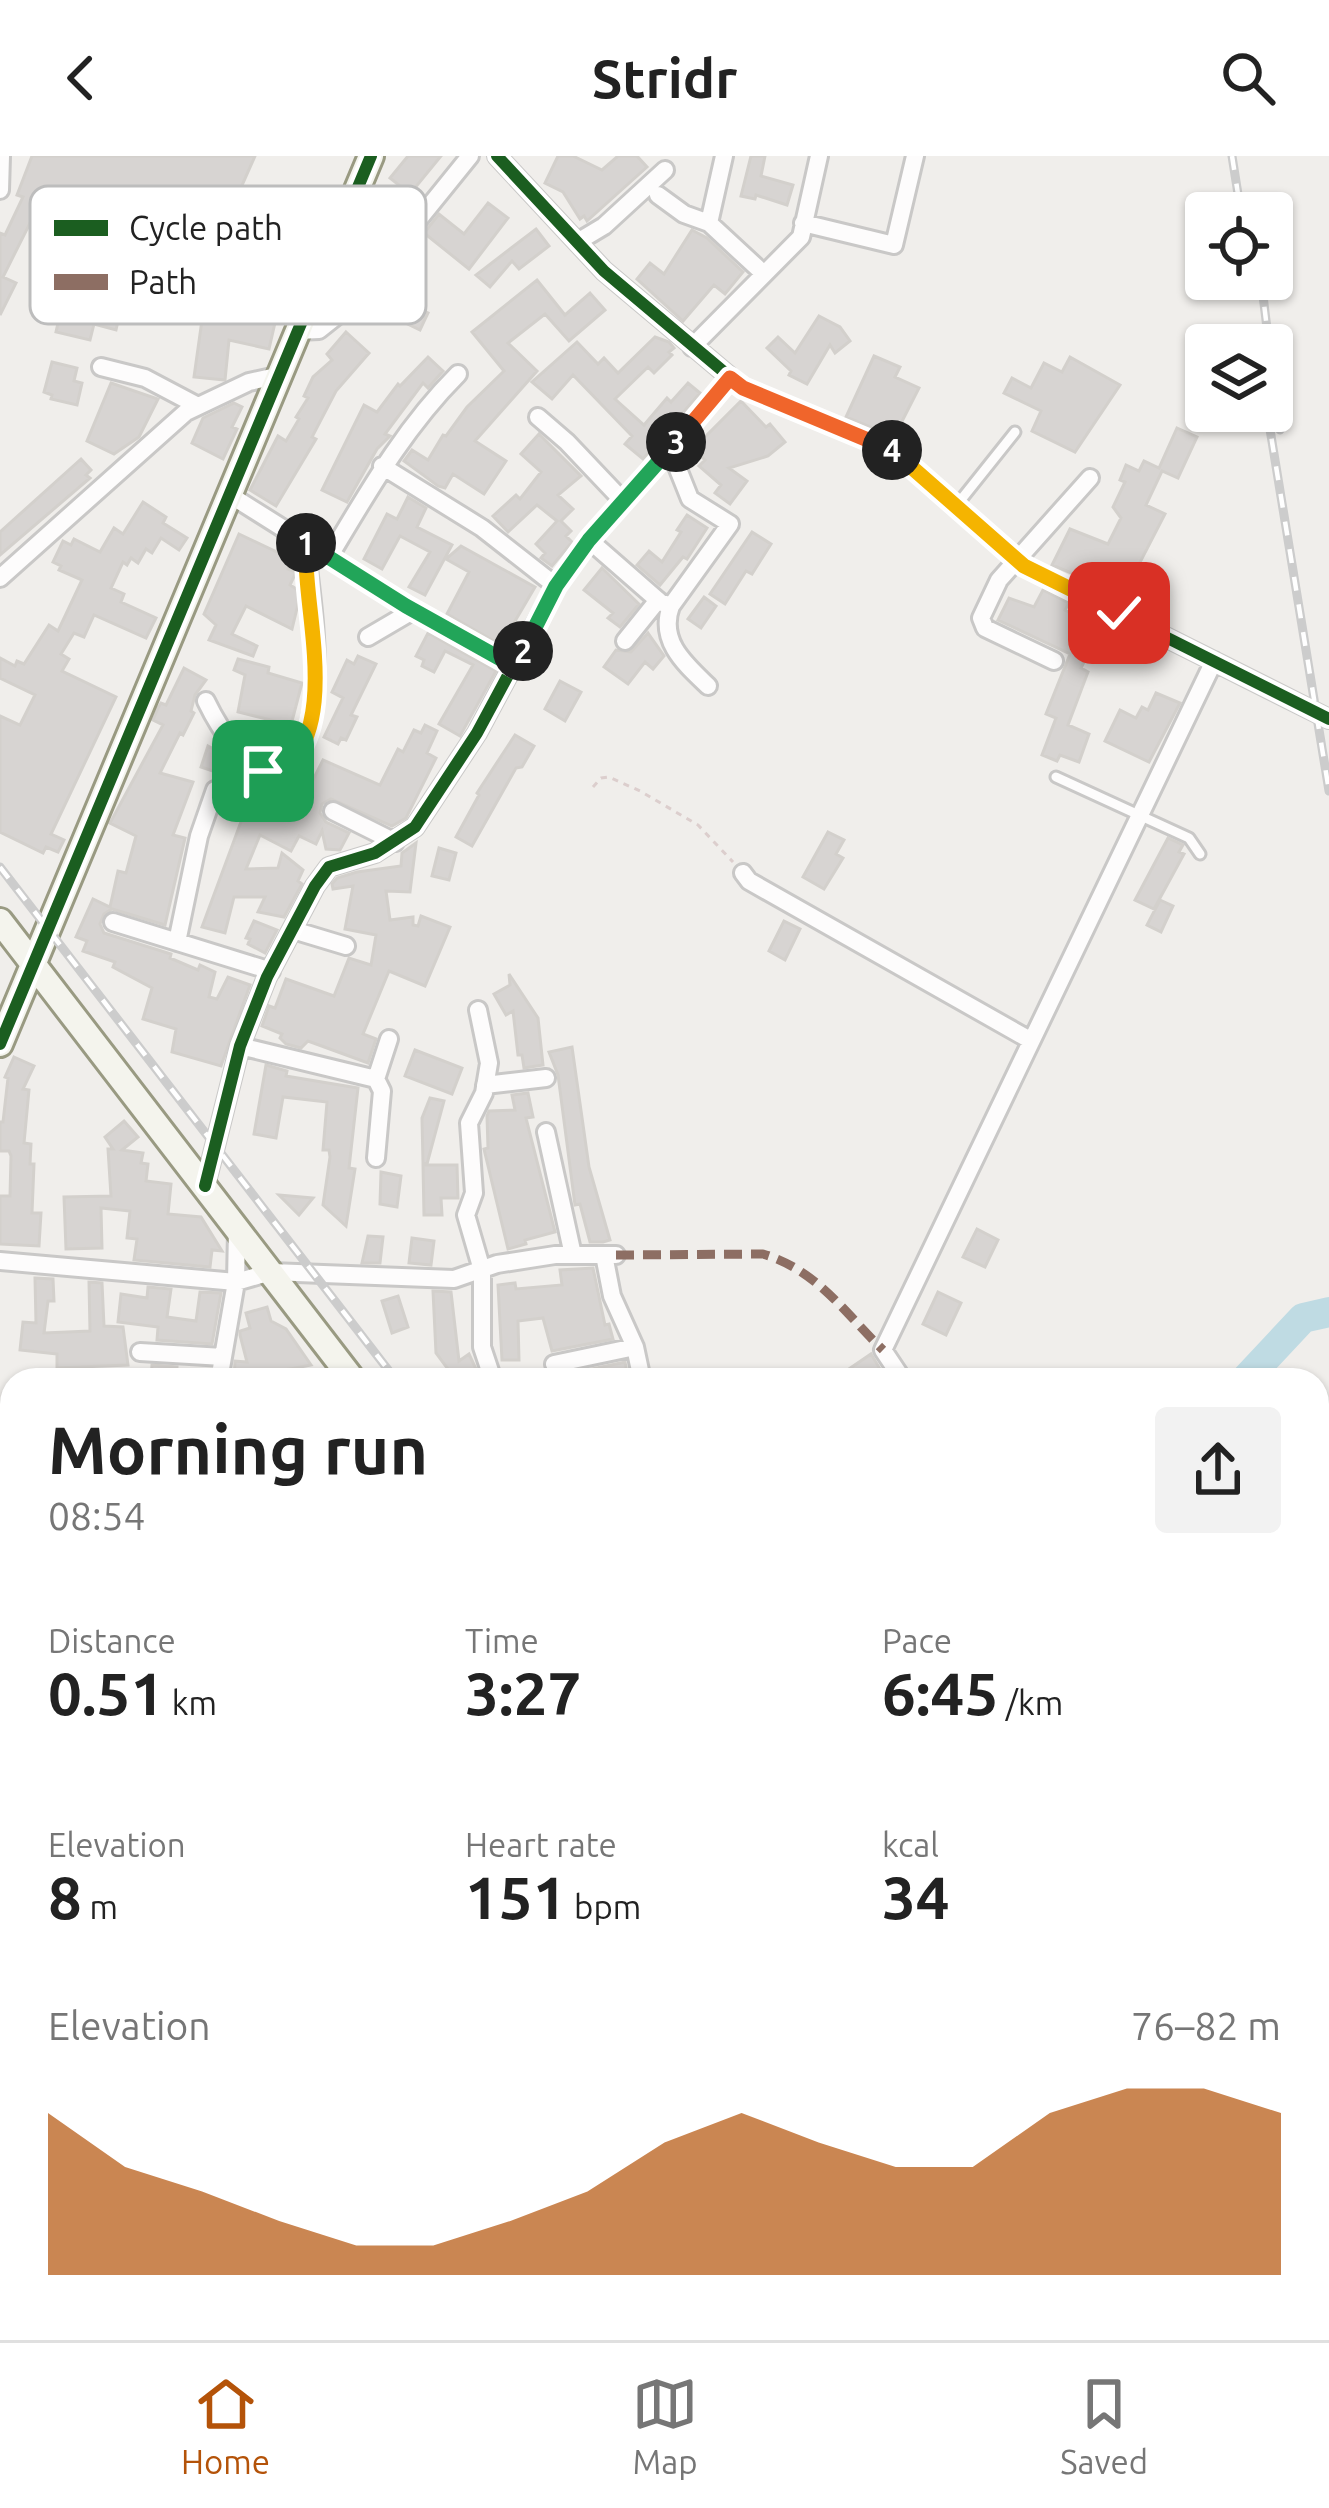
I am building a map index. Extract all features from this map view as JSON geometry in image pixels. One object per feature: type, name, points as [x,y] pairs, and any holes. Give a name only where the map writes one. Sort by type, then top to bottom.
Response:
[{"type":"street","points":[[0,190],[1,156]]},
{"type":"street","points":[[358,186],[371,156]]},
{"type":"street","points":[[426,210],[470,156]]},
{"type":"street","points":[[497,156],[604,272],[743,388],[892,450],[1018,560],[1329,719]]},
{"type":"street","points":[[709,223],[724,156]]},
{"type":"street","points":[[692,347],[801,237],[819,156]]},
{"type":"street","points":[[803,223],[894,244],[915,156]]},
{"type":"street","points":[[579,242],[604,226],[665,170]]},
{"type":"street","points":[[658,195],[684,214],[709,223],[764,274]]},
{"type":"street","points":[[0,1044],[301,324]]},
{"type":"street","points":[[298,331],[319,330],[327,324]]},
{"type":"street","points":[[101,367],[145,378],[198,406]]},
{"type":"street","points":[[329,557],[382,466],[428,404],[458,374]]},
{"type":"street","points":[[0,578],[160,434],[198,406],[248,382],[281,375]]},
{"type":"street","points":[[205,1186],[240,1046],[271,971],[329,866],[375,854],[416,827],[515,667],[556,586],[622,500],[730,378]]},
{"type":"street","points":[[538,417],[622,500]]},
{"type":"street","points":[[625,641],[664,603],[730,524],[690,499],[670,449]]},
{"type":"street","points":[[382,466],[482,528],[556,586]]},
{"type":"street","points":[[1054,661],[985,628],[981,618],[999,580],[1090,478]]},
{"type":"street","points":[[230,496],[515,667]]},
{"type":"street","points":[[589,540],[664,603],[674,651],[708,686]]},
{"type":"street","points":[[206,701],[220,729],[263,771],[278,774],[291,762],[312,714],[316,679],[305,542]]},
{"type":"street","points":[[368,637],[414,610]]},
{"type":"street","points":[[895,1368],[883,1350],[1214,661]]},
{"type":"street","points":[[177,942],[199,836],[214,790]]},
{"type":"street","points":[[333,811],[395,842]]},
{"type":"street","points":[[743,873],[1030,1040]]},
{"type":"street","points":[[0,921],[342,1368]]},
{"type":"street","points":[[113,922],[271,971]]},
{"type":"street","points":[[293,930],[346,946]]},
{"type":"street","points":[[478,1010],[488,1043],[485,1085],[469,1124],[474,1193],[466,1215],[482,1270],[482,1347],[489,1368]]},
{"type":"street","points":[[376,1158],[382,1091],[376,1079],[388,1039]]},
{"type":"street","points":[[240,1046],[376,1079]]},
{"type":"street","points":[[485,1085],[546,1078]]},
{"type":"street","points":[[546,1132],[573,1255]]},
{"type":"street","points":[[221,1368],[236,1282],[236,1227]]},
{"type":"street","points":[[0,1261],[236,1282],[271,1272],[454,1279],[497,1264],[610,1255],[612,1296],[639,1368]]},
{"type":"street","points":[[554,1364],[634,1346]]},
{"type":"street","points":[[140,1352],[223,1357]]},
{"type":"lane","points":[[956,506],[1016,432]]},
{"type":"lane","points":[[1056,777],[1189,838],[1200,854]]},
{"type":"path","points":[[593,787],[609,777],[640,791],[698,826],[743,873]]},
{"type":"building","points":[[32,156],[255,156],[242,186],[30,186],[30,223],[3,277],[16,283],[0,315],[0,233],[5,235],[23,197],[17,195]]},
{"type":"building","points":[[408,156],[441,156],[417,186],[400,186],[390,178]]},
{"type":"building","points":[[558,156],[573,156],[602,170],[618,156],[637,156],[647,167],[587,221],[584,216],[580,219],[563,192],[545,183]]},
{"type":"building","points":[[751,156],[765,156],[761,176],[793,185],[787,205],[756,195],[755,199],[741,196]]},
{"type":"building","points":[[488,203],[508,218],[469,269],[426,230],[439,214],[464,234]]},
{"type":"building","points":[[536,229],[549,246],[519,269],[512,261],[490,287],[476,275]]},
{"type":"building","points":[[692,230],[743,272],[725,294],[714,285],[683,321],[637,279],[650,263],[664,274]]},
{"type":"building","points":[[537,280],[565,315],[590,293],[605,310],[569,341],[545,314],[508,343],[537,371],[475,441],[506,461],[484,494],[453,474],[445,488],[438,486],[404,461],[412,450],[428,460],[443,435],[504,371],[472,332]]},
{"type":"building","points":[[819,316],[840,327],[850,341],[835,353],[830,345],[807,384],[789,375],[791,371],[767,348],[778,337],[795,353]]},
{"type":"building","points":[[58,324],[94,324],[90,340],[56,332]]},
{"type":"building","points":[[201,324],[275,324],[269,349],[229,340],[225,380],[194,377]]},
{"type":"building","points":[[346,332],[369,353],[336,391],[312,437],[316,439],[276,506],[250,490],[278,436],[286,441],[313,377],[332,360],[327,354]]},
{"type":"building","points":[[655,337],[669,342],[672,355],[654,373],[648,367],[615,399],[644,425],[667,398],[671,402],[688,383],[700,393],[643,459],[625,444],[632,436],[573,375],[552,399],[532,382],[577,342],[598,364],[604,358],[618,373]]},
{"type":"building","points":[[874,356],[900,367],[895,377],[919,388],[894,437],[846,417]]},
{"type":"building","points":[[428,357],[443,371],[428,388],[423,383],[385,434],[390,436],[377,449],[347,502],[322,490],[364,405],[377,412],[398,384]]},
{"type":"building","points":[[1070,357],[1120,385],[1075,452],[1032,431],[1041,411],[1004,393],[1012,378],[1031,388],[1044,363],[1062,372]]},
{"type":"building","points":[[52,362],[77,368],[74,381],[82,383],[77,405],[51,399],[44,392]]},
{"type":"building","points":[[111,383],[158,399],[139,437],[114,454],[87,441]]},
{"type":"building","points":[[741,401],[785,442],[768,456],[729,468],[747,481],[730,504],[715,493],[721,485],[699,466],[705,460],[693,449]]},
{"type":"building","points":[[234,403],[242,407],[223,459],[192,443],[203,418]]},
{"type":"building","points":[[1177,428],[1197,437],[1178,478],[1162,471],[1146,505],[1165,514],[1136,570],[1167,585],[1160,601],[1122,582],[1117,592],[1052,565],[1070,529],[1108,544],[1121,518],[1113,507],[1125,482],[1120,480],[1126,465],[1139,471],[1144,461],[1159,468]]},
{"type":"building","points":[[539,434],[581,476],[558,495],[573,509],[561,521],[571,531],[566,536],[572,542],[552,566],[541,558],[545,553],[536,544],[557,521],[537,505],[508,532],[493,516],[516,495],[520,499],[541,472],[521,454]]},
{"type":"building","points":[[81,459],[91,470],[86,475],[90,478],[0,555],[0,532]]},
{"type":"building","points":[[408,497],[426,508],[417,527],[452,545],[425,595],[409,587],[430,552],[400,536],[382,569],[364,559],[387,514],[397,519]]},
{"type":"building","points":[[143,502],[187,538],[179,550],[161,538],[138,563],[131,558],[127,565],[123,562],[111,588],[124,594],[121,602],[156,618],[146,638],[94,615],[84,637],[74,633],[61,654],[69,659],[62,671],[116,697],[51,834],[64,840],[58,852],[46,847],[43,853],[0,832],[0,716],[20,725],[35,695],[0,678],[0,658],[15,666],[17,661],[24,664],[49,625],[58,631],[82,580],[59,570],[61,566],[53,562],[63,541],[71,545],[74,539],[100,552],[114,528],[123,534]]},
{"type":"building","points":[[687,515],[707,528],[687,559],[683,557],[660,585],[637,565],[649,551],[662,562]]},
{"type":"building","points":[[752,532],[771,544],[725,604],[710,594]]},
{"type":"building","points":[[239,534],[277,552],[281,542],[293,550],[288,569],[296,572],[290,585],[298,590],[299,600],[292,629],[246,606],[232,634],[257,646],[253,656],[209,640],[216,625],[204,614]]},
{"type":"building","points":[[461,546],[535,587],[501,645],[447,614],[469,572],[446,559]]},
{"type":"building","points":[[602,568],[639,604],[620,627],[608,618],[613,613],[584,590]]},
{"type":"building","points":[[1043,590],[1069,603],[1065,610],[1101,628],[1081,668],[1088,672],[1068,725],[1089,734],[1079,762],[1042,755],[1056,718],[1046,714],[1070,654],[998,620],[1009,598],[1034,607]]},
{"type":"building","points":[[704,597],[716,606],[701,628],[688,619]]},
{"type":"building","points":[[428,633],[496,671],[460,736],[439,724],[473,665],[445,651],[434,672],[422,666],[424,660],[416,656]]},
{"type":"building","points":[[648,633],[664,656],[653,669],[645,662],[628,684],[604,667],[616,650],[631,652]]},
{"type":"building","points":[[358,656],[376,664],[351,715],[357,717],[346,740],[341,738],[338,744],[324,737],[343,698],[332,692],[347,660],[354,664]]},
{"type":"building","points":[[238,659],[302,683],[286,744],[270,739],[275,721],[238,712],[245,675],[234,670]]},
{"type":"building","points":[[184,668],[206,680],[195,695],[194,713],[160,773],[193,782],[173,835],[185,838],[165,925],[112,909],[100,924],[104,933],[171,954],[170,958],[198,970],[200,965],[215,972],[209,997],[217,999],[228,977],[250,985],[221,1066],[172,1052],[176,1029],[143,1019],[152,988],[113,967],[115,962],[83,951],[87,941],[76,937],[93,899],[110,907],[118,871],[126,873],[136,836],[110,823],[163,725],[153,720],[158,708],[161,703],[166,705]]},
{"type":"building","points":[[560,681],[581,692],[565,721],[545,709]]},
{"type":"building","points":[[1156,693],[1180,703],[1149,762],[1105,741],[1120,710],[1136,718],[1142,707],[1148,710]]},
{"type":"building","points":[[425,725],[437,731],[427,753],[436,758],[406,818],[392,826],[331,799],[322,804],[320,813],[326,822],[349,833],[340,850],[326,849],[322,831],[316,844],[299,836],[291,851],[260,835],[246,869],[278,868],[282,853],[303,870],[298,881],[302,884],[284,917],[258,912],[265,897],[234,897],[225,933],[202,927],[245,811],[237,808],[240,800],[232,797],[241,775],[286,793],[296,774],[312,782],[323,760],[380,785],[398,749],[403,752],[414,730],[421,733]]},
{"type":"building","points":[[515,735],[534,746],[522,767],[516,768],[472,846],[456,837],[477,793]]},
{"type":"building","points":[[208,746],[225,755],[219,773],[201,767]]},
{"type":"building","points":[[828,832],[844,840],[836,854],[843,858],[824,889],[803,877]]},
{"type":"building","points":[[1168,838],[1183,845],[1179,852],[1184,854],[1154,909],[1135,900]]},
{"type":"building","points":[[416,843],[410,892],[386,891],[390,920],[413,917],[413,925],[418,926],[421,916],[450,927],[425,986],[389,971],[363,1034],[376,1039],[368,1063],[308,1041],[301,1048],[286,1044],[282,1034],[262,1026],[286,979],[334,996],[349,958],[371,965],[376,935],[345,929],[353,886],[333,889],[332,884],[357,872],[401,866],[402,853]]},
{"type":"building","points":[[439,848],[456,853],[449,880],[432,876]]},
{"type":"building","points":[[1160,900],[1173,906],[1161,932],[1147,925]]},
{"type":"building","points":[[254,921],[277,930],[265,953],[248,944]]},
{"type":"building","points":[[784,921],[800,929],[785,960],[769,951]]},
{"type":"building","points":[[509,974],[538,1018],[543,1065],[524,1068],[513,1011],[506,1015],[494,994],[510,985]]},
{"type":"building","points":[[572,1047],[589,1167],[610,1240],[603,1242],[590,1242],[580,1204],[575,1205],[558,1075],[549,1052]]},
{"type":"building","points":[[415,1050],[462,1068],[452,1094],[405,1076]]},
{"type":"building","points":[[14,1057],[34,1066],[23,1089],[29,1090],[24,1143],[31,1144],[30,1164],[34,1164],[32,1213],[41,1213],[39,1246],[0,1244],[0,1196],[10,1196],[11,1156],[9,1151],[0,1151],[0,1122],[5,1077]]},
{"type":"building","points":[[266,1065],[287,1071],[286,1076],[358,1088],[349,1168],[355,1169],[346,1226],[323,1205],[330,1157],[329,1150],[323,1150],[327,1102],[283,1097],[276,1138],[254,1134]]},
{"type":"building","points":[[528,1093],[533,1117],[526,1118],[555,1232],[508,1249],[484,1149],[488,1148],[487,1116],[489,1111],[515,1110],[512,1095]]},
{"type":"building","points":[[430,1098],[444,1101],[427,1164],[423,1163],[422,1118]]},
{"type":"building","points":[[124,1121],[138,1137],[122,1150],[143,1153],[141,1163],[148,1164],[146,1181],[171,1184],[168,1214],[201,1217],[222,1251],[212,1250],[210,1267],[134,1260],[137,1239],[127,1238],[130,1211],[101,1208],[102,1248],[66,1249],[64,1197],[111,1196],[108,1149],[113,1149],[105,1137]]},
{"type":"building","points":[[423,1165],[457,1165],[458,1198],[441,1198],[442,1215],[424,1215]]},
{"type":"building","points":[[381,1172],[401,1176],[397,1207],[380,1204]]},
{"type":"building","points":[[279,1195],[313,1198],[299,1215]]},
{"type":"building","points":[[977,1229],[998,1240],[985,1267],[963,1257]]},
{"type":"building","points":[[368,1236],[383,1237],[380,1263],[362,1263]]},
{"type":"building","points":[[412,1238],[434,1241],[431,1265],[409,1263]]},
{"type":"building","points":[[593,1268],[605,1325],[609,1324],[613,1339],[552,1351],[543,1318],[518,1321],[519,1360],[502,1360],[498,1285],[515,1283],[516,1289],[562,1285],[560,1270]]},
{"type":"building","points":[[35,1278],[53,1279],[54,1301],[48,1301],[44,1333],[90,1331],[89,1282],[102,1283],[104,1326],[123,1327],[128,1365],[57,1368],[57,1354],[20,1350],[23,1322],[36,1323]]},
{"type":"building","points":[[148,1287],[171,1289],[167,1317],[196,1321],[200,1292],[221,1293],[212,1344],[157,1340],[158,1327],[118,1322],[121,1294],[147,1298]]},
{"type":"building","points":[[433,1291],[451,1292],[459,1361],[469,1354],[476,1368],[447,1368],[436,1353]]},
{"type":"building","points":[[938,1292],[961,1303],[946,1335],[923,1324]]},
{"type":"building","points":[[398,1296],[408,1327],[392,1333],[382,1301]]},
{"type":"building","points":[[267,1307],[271,1321],[286,1329],[311,1365],[235,1368],[235,1361],[247,1362],[240,1335],[250,1328],[246,1313]]},
{"type":"building","points":[[871,1354],[879,1368],[850,1368]]},
{"type":"waterway","points":[[1256,1368],[1303,1318],[1329,1312]]},
{"type":"railway","points":[[1232,156],[1238,192]]},
{"type":"railway","points":[[1264,300],[1266,324]]},
{"type":"railway","points":[[1270,432],[1329,791]]},
{"type":"railway","points":[[0,867],[387,1368]]},
{"type":"marked path","points":[[616,1255],[763,1254],[815,1282],[883,1350]]},
{"type":"cycle path","points":[[358,186],[371,156]]},
{"type":"cycle path","points":[[497,156],[604,271],[743,388],[892,450],[1024,566],[1329,719]]},
{"type":"cycle path","points":[[0,1044],[301,324]]},
{"type":"cycle path","points":[[205,1186],[240,1046],[267,977],[315,886],[329,867],[375,853],[415,827],[477,733],[556,586],[589,540],[730,378]]},
{"type":"route","points":[[263,771],[283,772],[312,714],[315,650],[305,542],[515,667],[556,586],[589,540],[730,378],[743,388],[892,450],[1024,566],[1119,613]]}]
